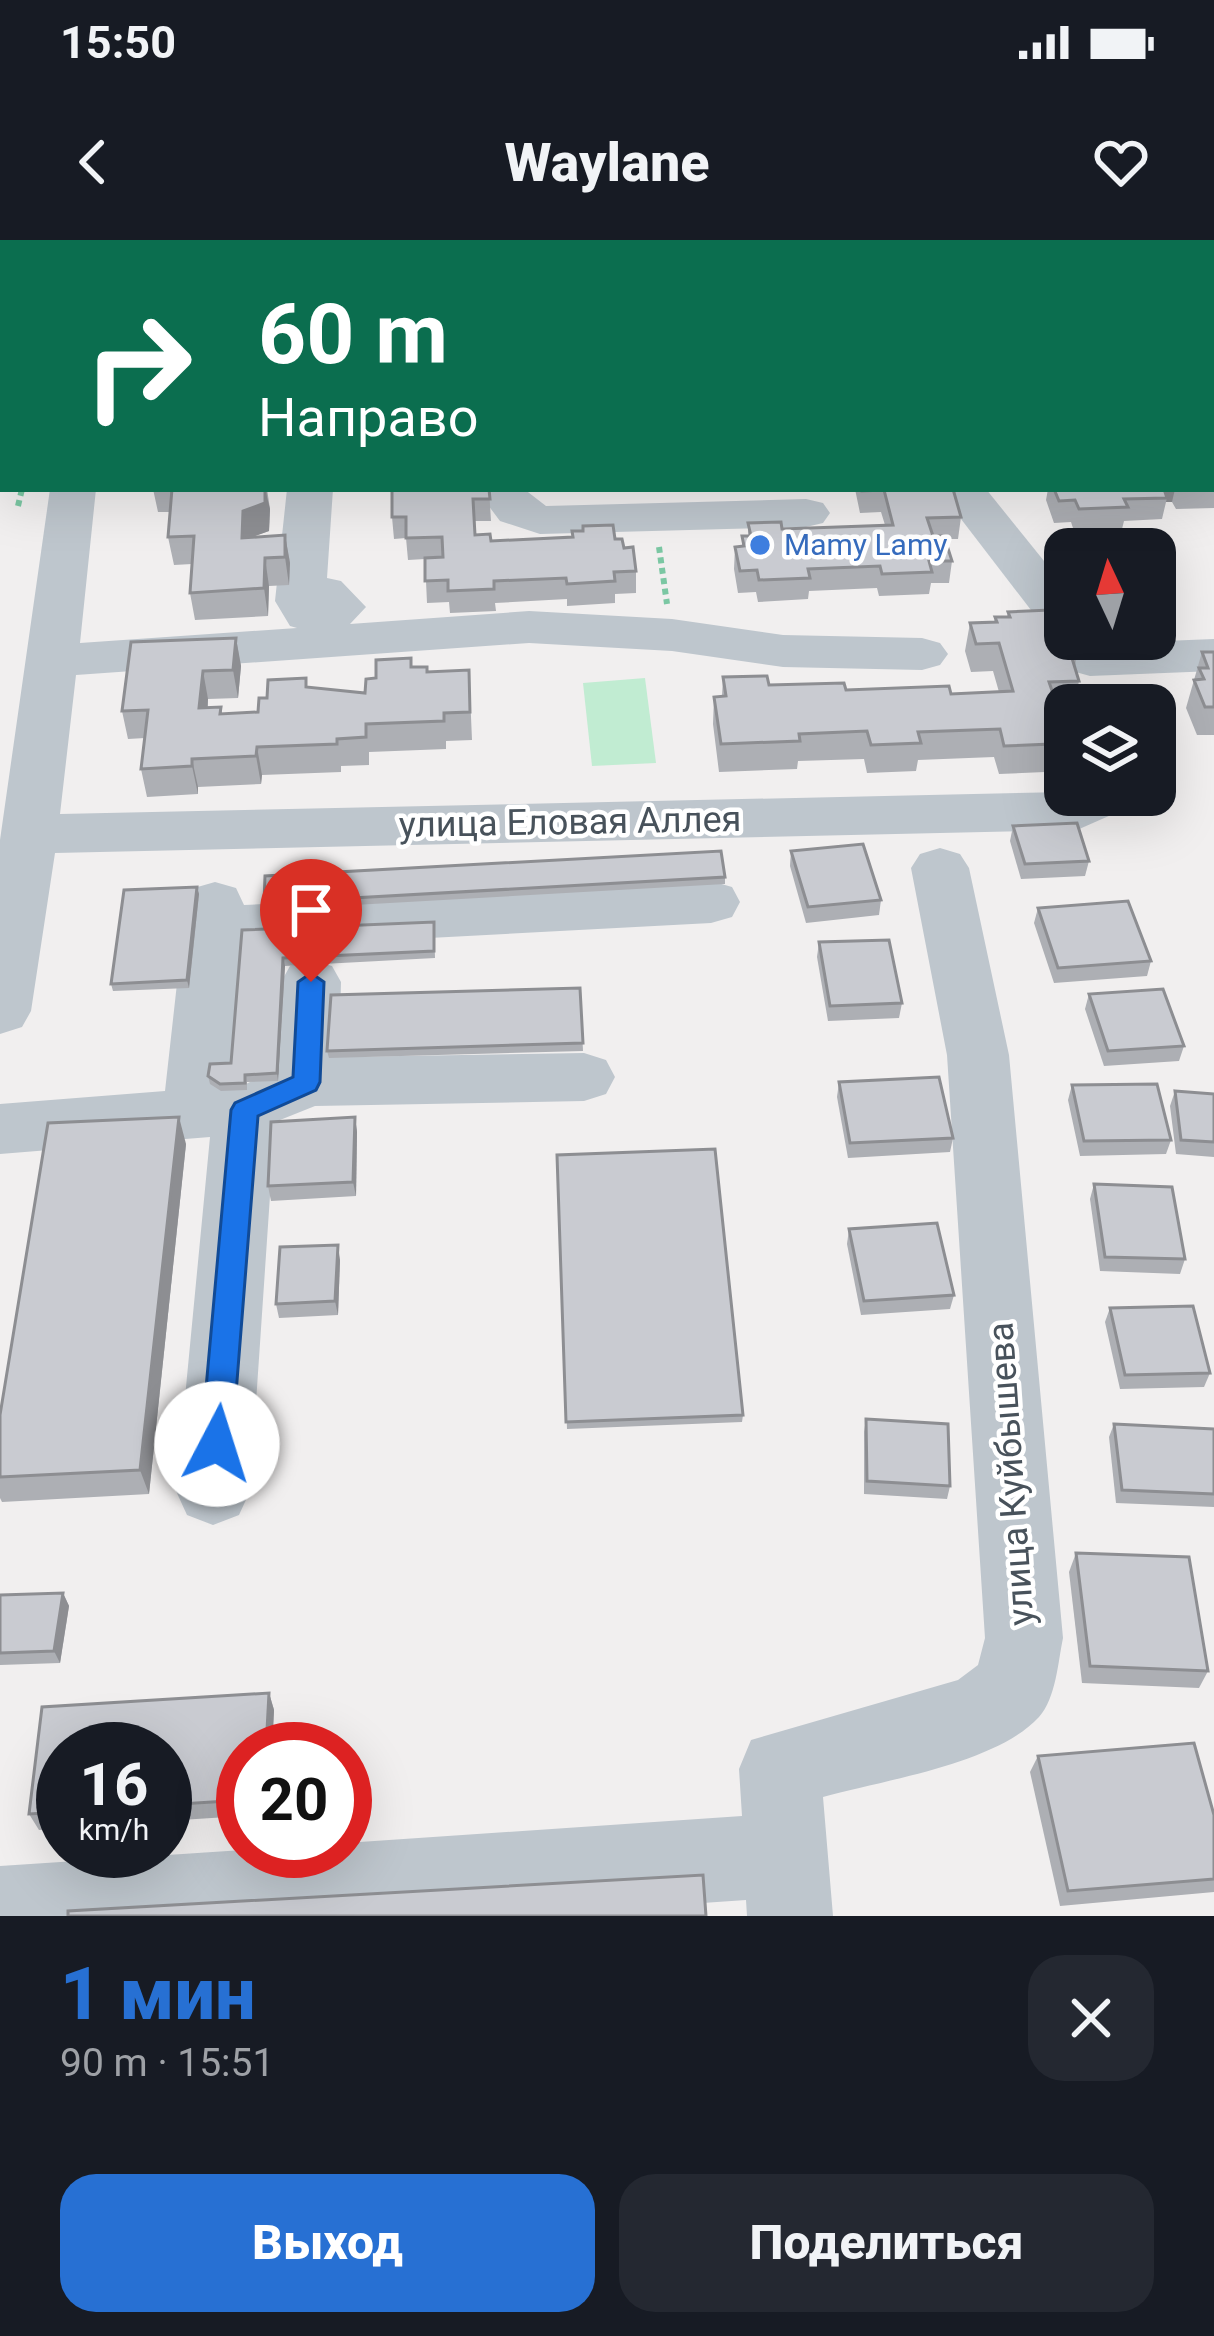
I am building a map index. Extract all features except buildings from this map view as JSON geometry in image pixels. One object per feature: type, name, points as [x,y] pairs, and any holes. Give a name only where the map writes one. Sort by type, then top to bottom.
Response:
[{"type":"street","points":[[0,1011],[22,802],[52,661],[73,492]]},
{"type":"street","points":[[300,601],[310,492]]},
{"type":"street","points":[[502,492],[517,511],[540,520],[806,513]]},
{"type":"street","points":[[963,492],[1044,601]]},
{"type":"street","points":[[52,661],[529,627],[672,635],[783,651],[922,654]]},
{"type":"street","points":[[1176,655],[1214,655]]},
{"type":"street","name":"улица Еловая Аллея","points":[[22,802],[1044,811]]},
{"type":"street","name":"улица Куйбышева","points":[[788,1885],[780,1769],[978,1714],[1013,1688],[1024,1638],[978,1054],[940,868]]},
{"type":"street","points":[[213,1491],[220,1112],[214,916],[711,902]]},
{"type":"street","points":[[307,1082],[311,982]]},
{"type":"street","points":[[0,1129],[220,1112],[307,1082],[584,1077]]},
{"type":"street","points":[[0,1909],[788,1885]]},
{"type":"path","points":[[18,506],[21,492]]},
{"type":"path","points":[[654,516],[672,635]]},
{"type":"green space","points":[[645,678],[656,763],[592,766],[583,683]]},
{"type":"place","name":"Mamy Lamy","points":[[760,545]]},
{"type":"route","points":[[217,1444],[244,1110],[307,1082],[311,982]]}]
